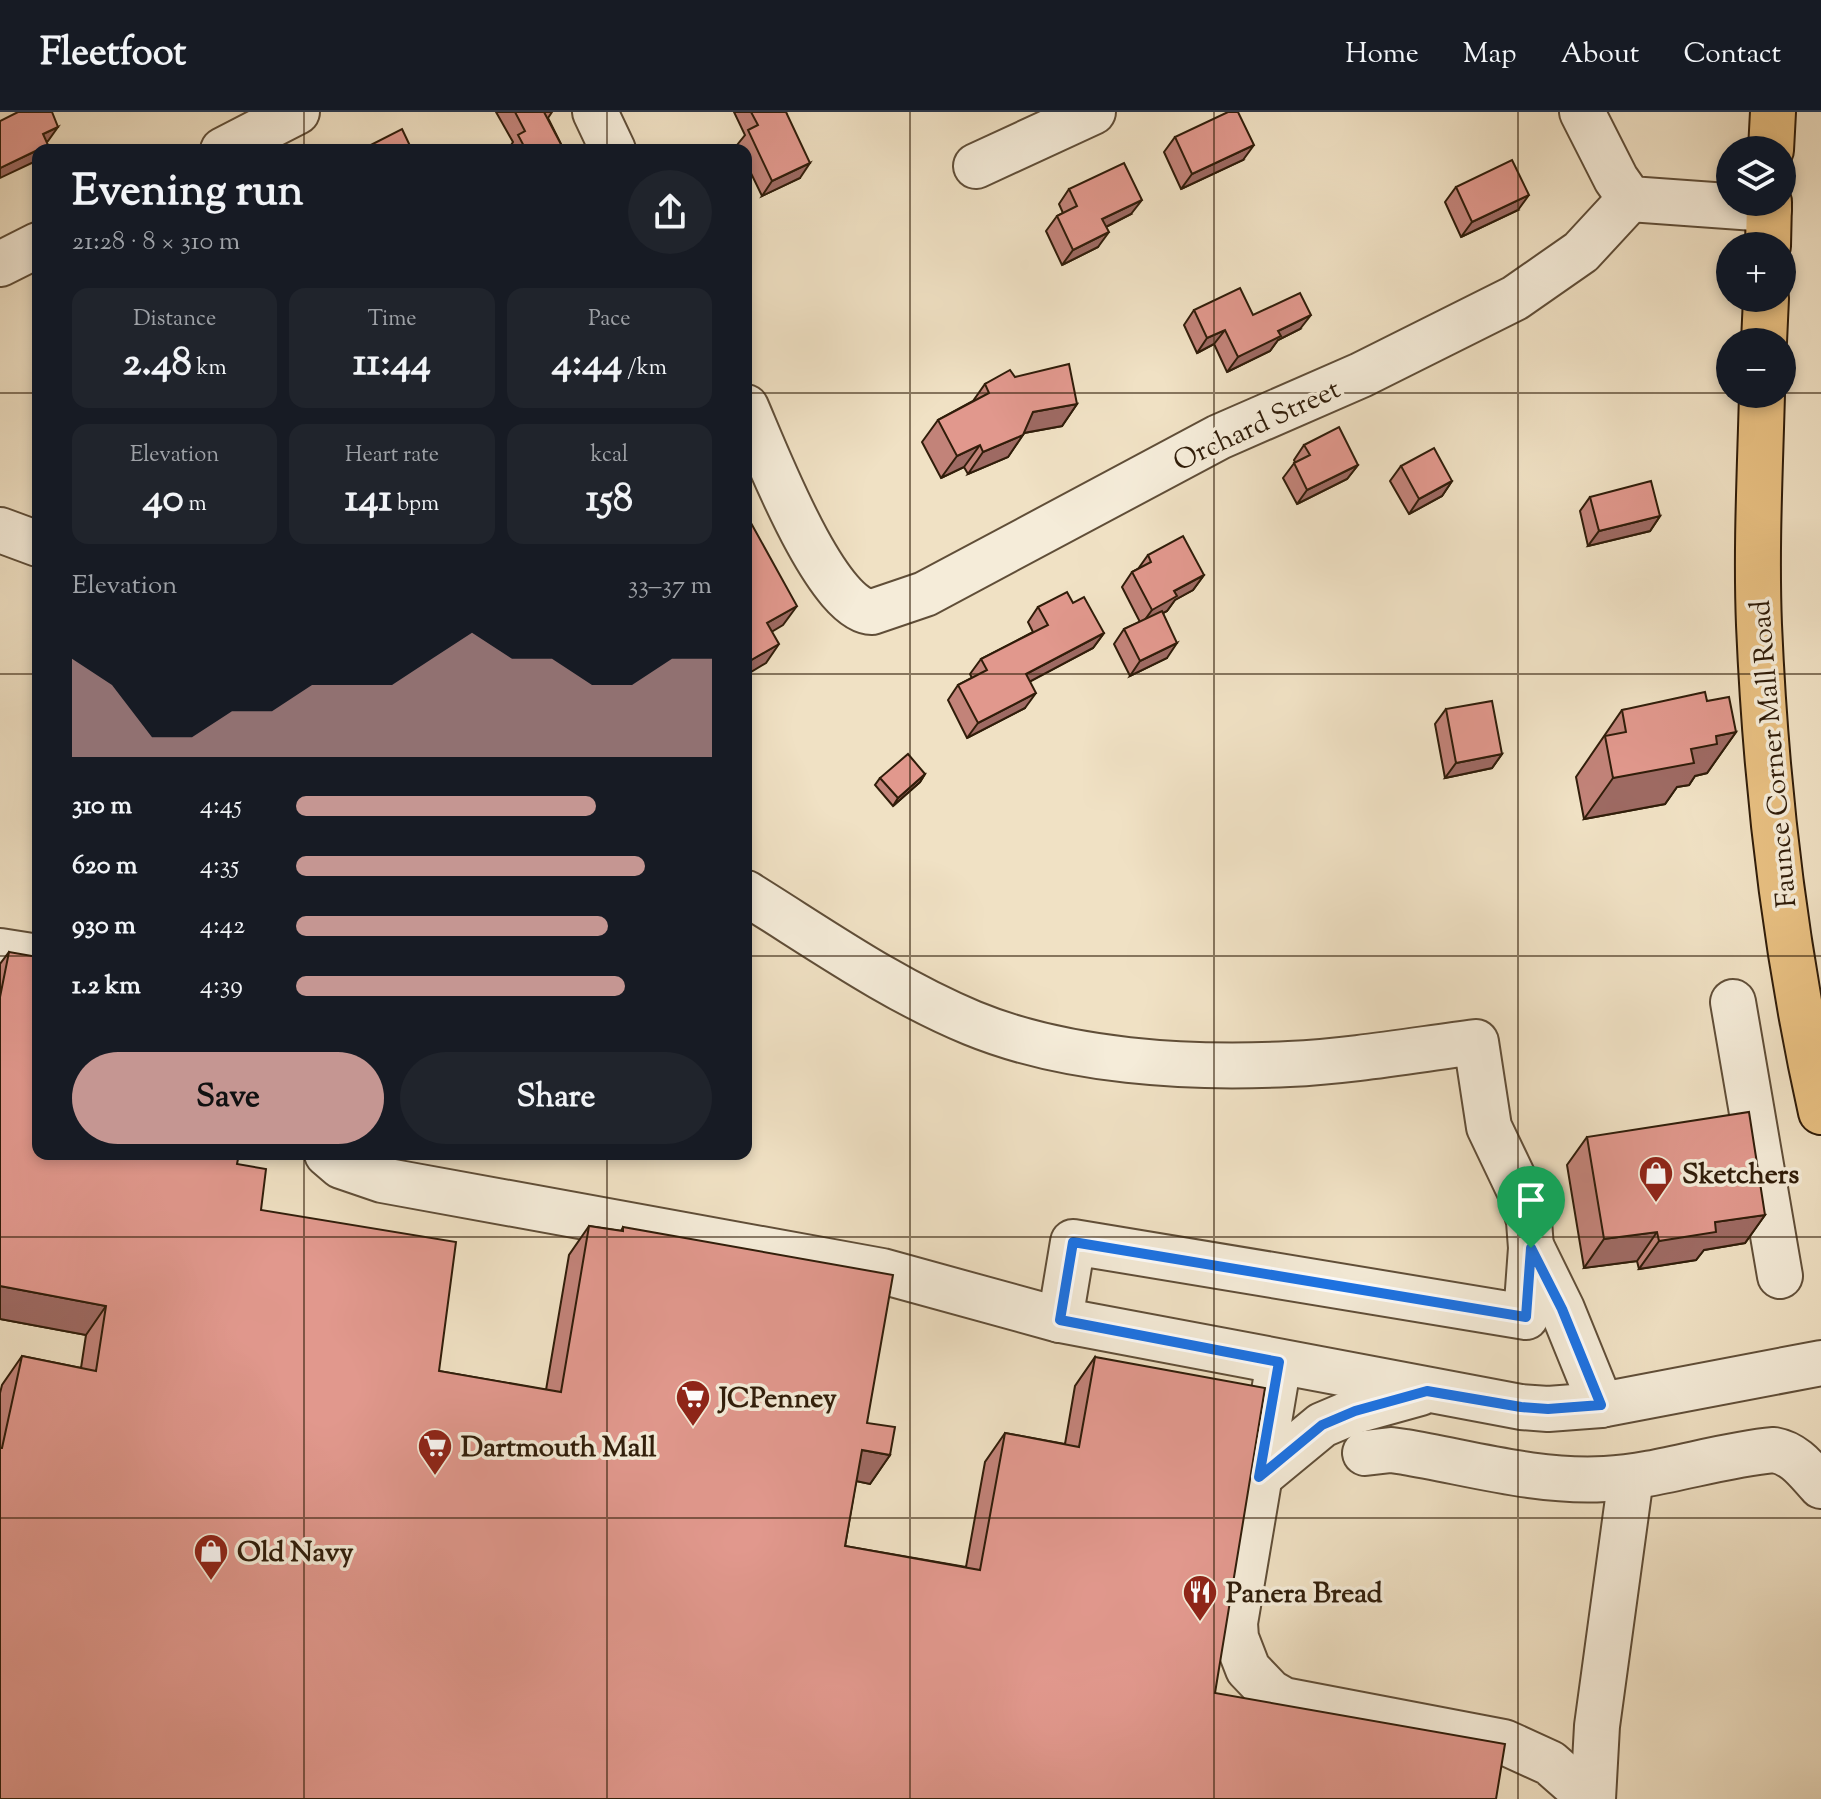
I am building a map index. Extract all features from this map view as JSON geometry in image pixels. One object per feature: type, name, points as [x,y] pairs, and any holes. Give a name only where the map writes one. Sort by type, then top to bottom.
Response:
[{"type":"main road","points":[[1772,136],[1773,112]]},
{"type":"main road","name":"Faunce Corner Mall Road","points":[[1762,408],[1759,623],[1769,774],[1785,916],[1821,1112]]},
{"type":"street","points":[[235,144],[297,112]]},
{"type":"street","points":[[595,112],[610,144]]},
{"type":"street","points":[[976,166],[1093,112]]},
{"type":"street","points":[[1582,112],[1616,179],[1630,199],[1769,219]]},
{"type":"street","name":"Orchard Street","points":[[752,420],[821,568],[840,593],[859,610],[872,612],[925,594],[1219,437],[1361,375],[1515,298],[1581,252],[1630,199]]},
{"type":"street","points":[[0,264],[32,248]]},
{"type":"street","points":[[0,530],[32,542]]},
{"type":"street","points":[[752,897],[930,1004],[1014,1039],[1060,1049],[1149,1061],[1243,1065],[1340,1060],[1476,1042],[1489,1127],[1521,1194],[1529,1221],[1531,1248],[1526,1317],[1073,1242],[1060,1320]]},
{"type":"street","points":[[0,951],[32,956]]},
{"type":"street","points":[[1733,1002],[1780,1276]]},
{"type":"street","points":[[334,1160],[341,1166],[382,1180],[882,1271],[1060,1320],[1521,1407],[1548,1409],[1601,1405],[1821,1363]]},
{"type":"street","points":[[1531,1248],[1562,1309],[1601,1405]]},
{"type":"street","points":[[1279,1362],[1235,1623],[1240,1653],[1248,1669],[1264,1686],[1284,1700],[1301,1705],[1504,1742],[1550,1763],[1592,1799]]},
{"type":"street","points":[[1259,1477],[1322,1425],[1355,1411],[1427,1391]]},
{"type":"street","points":[[1365,1453],[1391,1450],[1576,1479],[1631,1477],[1774,1450],[1795,1458],[1821,1486]]},
{"type":"street","points":[[1592,1799],[1597,1726],[1631,1477]]},
{"type":"building","points":[[18,112],[52,112],[58,127],[43,134],[48,144],[32,144],[32,153],[0,168],[0,121]]},
{"type":"building","points":[[515,112],[544,112],[561,144],[523,144],[518,135],[525,131]]},
{"type":"building","points":[[751,112],[786,112],[810,163],[772,181],[748,130],[758,125]]},
{"type":"building","points":[[1228,112],[1238,112],[1254,145],[1192,174],[1175,137]]},
{"type":"building","points":[[402,129],[409,144],[373,144]]},
{"type":"building","points":[[1512,160],[1529,195],[1472,222],[1456,187]]},
{"type":"building","points":[[1124,163],[1142,200],[1102,219],[1109,232],[1073,250],[1057,216],[1077,206],[1069,189]]},
{"type":"building","points":[[1240,288],[1253,315],[1300,293],[1311,315],[1278,331],[1281,336],[1238,357],[1225,330],[1207,338],[1194,310]]},
{"type":"building","points":[[1069,364],[1077,404],[1033,412],[1023,435],[983,452],[980,445],[957,456],[938,420],[989,393],[985,384],[1010,370],[1015,377]]},
{"type":"building","points":[[1339,427],[1358,465],[1307,490],[1294,463],[1310,455],[1304,445]]},
{"type":"building","points":[[1434,448],[1452,481],[1419,499],[1401,466]]},
{"type":"building","points":[[1651,481],[1660,516],[1599,531],[1590,497]]},
{"type":"building","points":[[752,525],[797,606],[767,623],[779,644],[752,660]]},
{"type":"building","points":[[1183,536],[1204,575],[1174,591],[1177,596],[1152,610],[1132,572],[1151,562],[1148,555]]},
{"type":"building","points":[[1067,592],[1073,603],[1084,597],[1104,633],[1026,674],[1036,693],[978,723],[958,685],[987,670],[981,659],[1048,625],[1038,607]]},
{"type":"building","points":[[1162,611],[1177,643],[1140,661],[1124,629]]},
{"type":"building","points":[[1705,692],[1707,701],[1729,697],[1736,732],[1716,736],[1717,744],[1691,749],[1694,763],[1613,778],[1605,736],[1626,732],[1622,710]]},
{"type":"building","points":[[1492,701],[1502,754],[1456,763],[1446,709]]},
{"type":"building","points":[[908,754],[925,774],[898,798],[880,778]]},
{"type":"building","name":"Dartmouth Mall","points":[[9,952],[32,956],[32,1160],[238,1160],[237,1164],[266,1169],[261,1210],[456,1242],[439,1371],[561,1392],[589,1226],[623,1231],[623,1227],[893,1275],[867,1423],[895,1427],[890,1455],[862,1450],[845,1546],[980,1570],[1005,1433],[1079,1447],[1095,1357],[1265,1388],[1215,1693],[1505,1744],[1496,1799],[0,1799],[0,1448],[22,1356],[96,1371],[106,1306],[0,1286],[0,997]]},
{"type":"building","name":"Sketchers","points":[[1749,1112],[1765,1215],[1715,1222],[1716,1232],[1659,1241],[1657,1232],[1604,1239],[1587,1137]]},
{"type":"place","name":"Sketchers","points":[[1656,1204]]},
{"type":"place","name":"JCPenney","points":[[693,1428]]},
{"type":"place","name":"Dartmouth Mall","points":[[435,1477]]},
{"type":"place","name":"Old Navy","points":[[211,1582]]},
{"type":"place","name":"Panera Bread","points":[[1200,1623]]},
{"type":"route","points":[[1073,1242],[1526,1317],[1531,1248],[1562,1309],[1601,1405],[1548,1409],[1521,1407],[1427,1391],[1355,1411],[1322,1425],[1259,1477],[1279,1362],[1060,1320],[1073,1242]]}]
